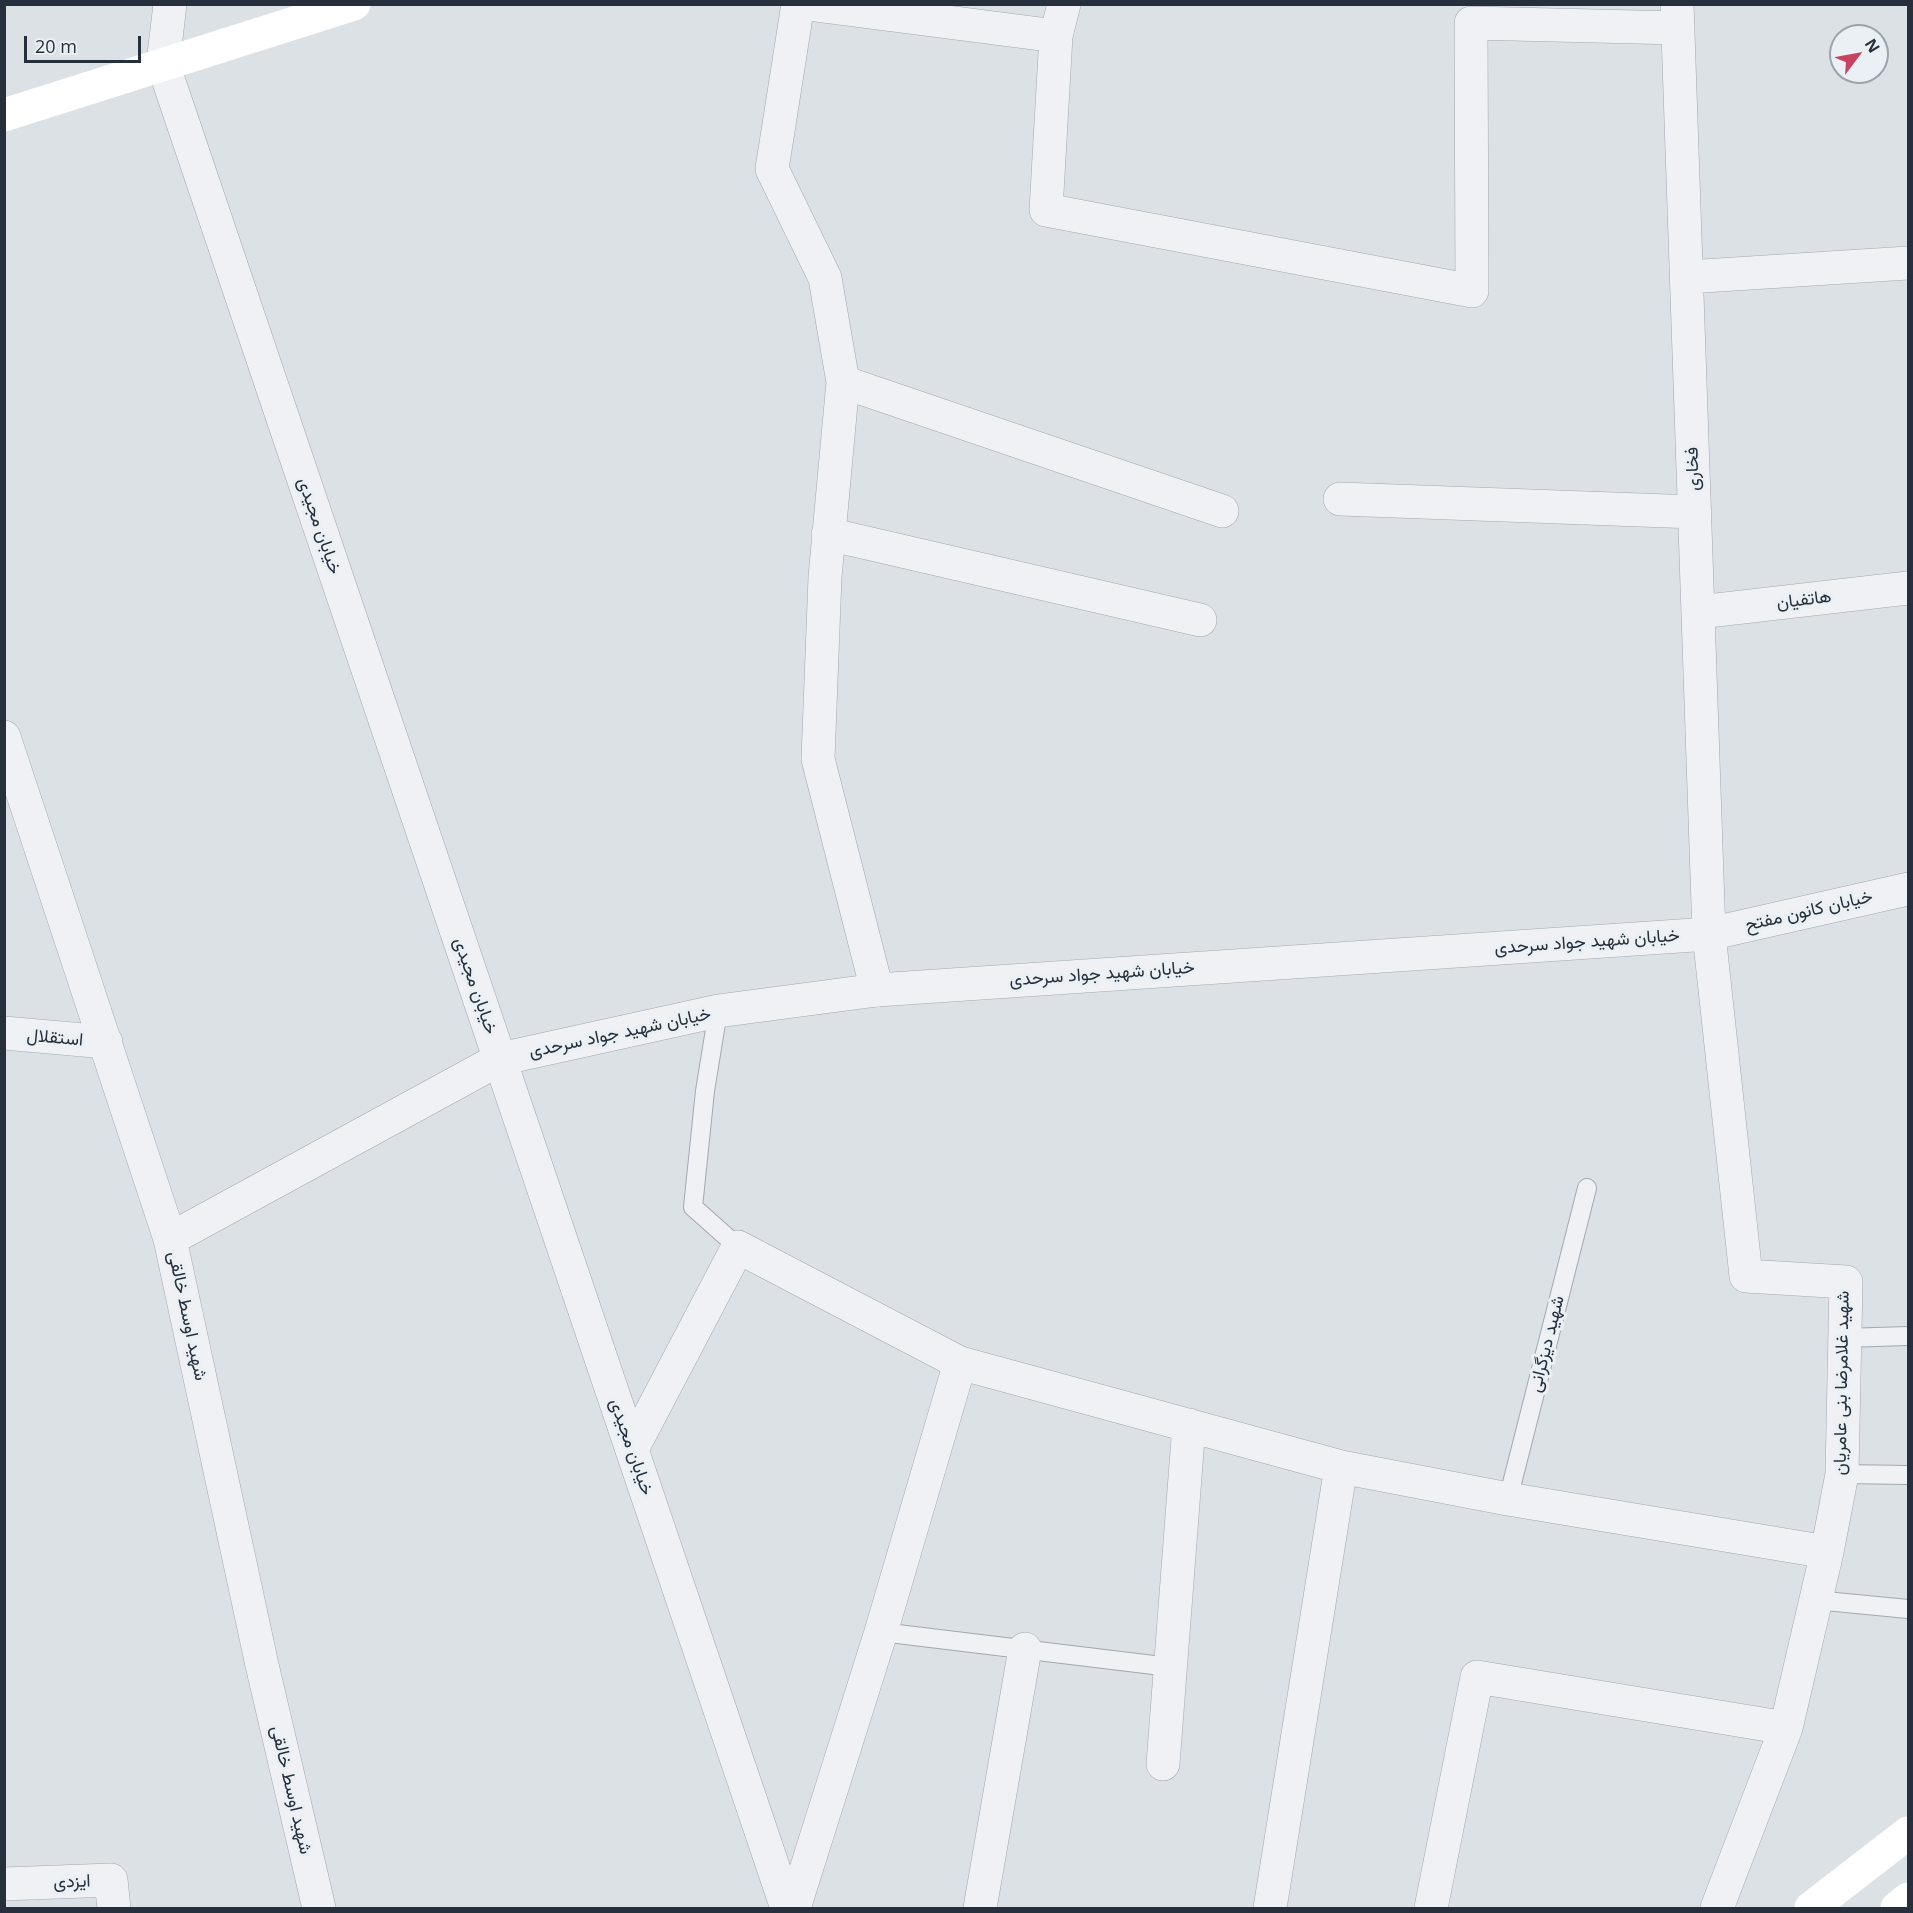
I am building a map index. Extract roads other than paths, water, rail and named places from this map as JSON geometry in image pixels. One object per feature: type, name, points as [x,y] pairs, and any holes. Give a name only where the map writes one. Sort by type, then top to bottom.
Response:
[{"type":"main road","points":[[4,115],[354,4]]},
{"type":"main road","points":[[1811,1908],[1908,1833]]},
{"type":"main road","points":[[1897,1908],[1908,1899]]},
{"type":"street","points":[[163,64],[170,4]]},
{"type":"street","points":[[798,4],[771,169],[825,278],[843,382],[828,534],[818,759],[877,990]]},
{"type":"street","points":[[807,4],[1056,36]]},
{"type":"street","points":[[1064,4],[1056,36],[1046,210],[1472,291],[1471,23],[1678,16]]},
{"type":"street","name":"فخاری","points":[[1678,16],[1709,934]]},
{"type":"street","name":"خیابان مجیدی","points":[[163,64],[787,1908]]},
{"type":"street","points":[[1687,277],[1908,263]]},
{"type":"street","points":[[843,382],[1222,511]]},
{"type":"street","points":[[1340,499],[1695,512]]},
{"type":"street","points":[[828,534],[1200,620]]},
{"type":"street","name":"هاتفیان","points":[[1699,612],[1908,588]]},
{"type":"street","name":"شهید اوسط خالقی","points":[[4,737],[170,1239],[262,1665],[319,1908]]},
{"type":"street","name":"خیابان کانون مفتح","points":[[1709,934],[1908,889]]},
{"type":"street","name":"خیابان شهید جواد سرحدی","points":[[170,1239],[500,1059],[717,1011],[877,990],[1709,934]]},
{"type":"street","name":"شهید غلامرضا بنی عامریان","points":[[1709,934],[1746,1276],[1846,1282],[1843,1338],[1842,1474],[1827,1552],[1786,1728],[1717,1908]]},
{"type":"street","name":"استقلال","points":[[4,1033],[106,1042]]},
{"type":"street","points":[[632,1449],[738,1246],[960,1363],[1341,1467],[1508,1499],[1827,1552]]},
{"type":"street","points":[[794,1908],[881,1632],[960,1363]]},
{"type":"street","points":[[1162,1764],[1189,1425]]},
{"type":"street","points":[[1270,1908],[1341,1467]]},
{"type":"street","points":[[980,1908],[1025,1649]]},
{"type":"street","points":[[1431,1908],[1477,1677],[1786,1728]]},
{"type":"street","name":"ایزدی","points":[[4,1884],[111,1880],[114,1908]]},
{"type":"lane","points":[[717,1011],[705,1091],[693,1207],[738,1246]]},
{"type":"lane","name":"شهید دیزگرانی","points":[[1508,1499],[1587,1188]]},
{"type":"lane","points":[[1843,1338],[1908,1336]]},
{"type":"lane","points":[[1842,1474],[1908,1475]]},
{"type":"lane","points":[[1815,1600],[1908,1609]]},
{"type":"lane","points":[[881,1632],[1170,1667]]}]
